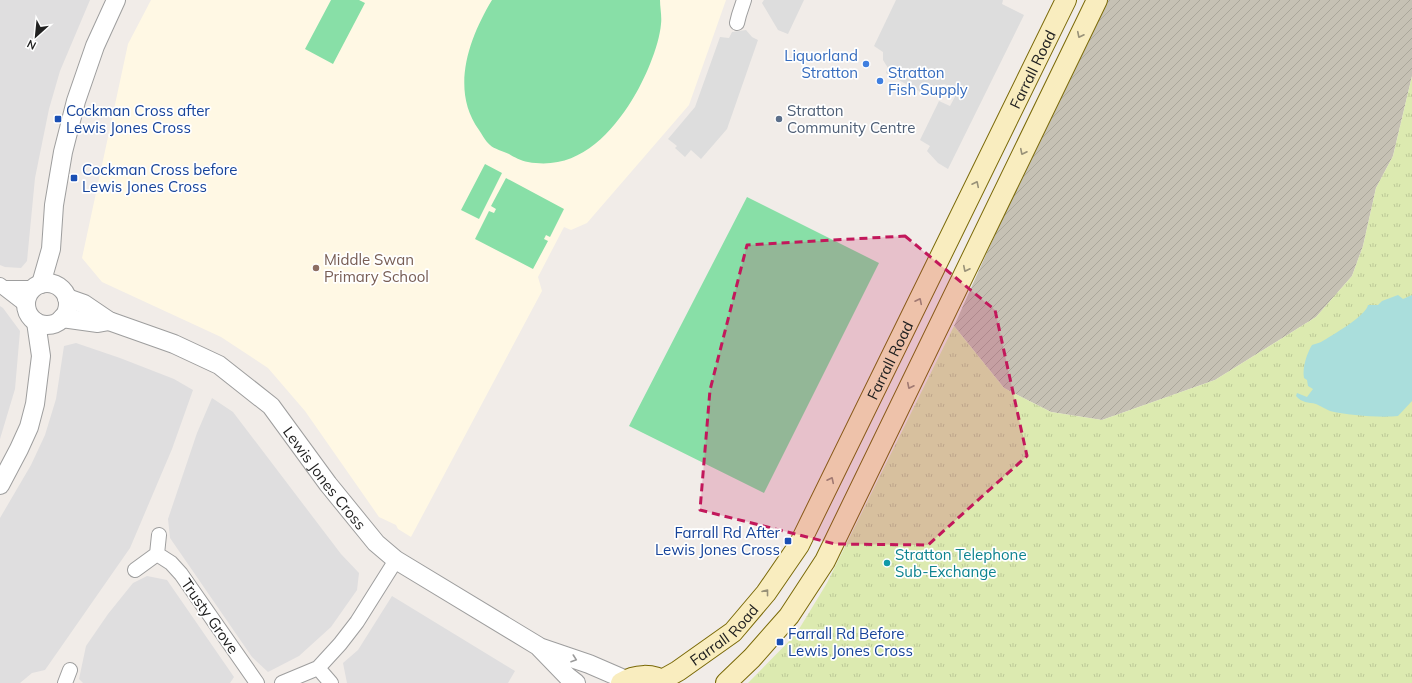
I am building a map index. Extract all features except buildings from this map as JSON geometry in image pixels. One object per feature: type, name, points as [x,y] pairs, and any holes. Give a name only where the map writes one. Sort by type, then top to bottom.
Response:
[{"type":"main road","name":"Farrall Road","points":[[624,681],[638,676],[650,676],[664,681],[733,632],[766,593],[799,545],[1066,0]]},
{"type":"main road","name":"Farrall Road","points":[[726,683],[752,658],[789,616],[824,561],[1097,0]]},
{"type":"street","points":[[60,320],[47,325],[36,322],[27,312],[26,299],[49,289],[56,267],[51,249],[54,205],[63,152],[76,100],[95,46],[116,0]]},
{"type":"street","points":[[737,22],[744,0]]},
{"type":"street","name":"Lewis Jones Cross","points":[[2,286],[49,289],[84,304],[109,321],[174,344],[218,365],[272,406],[328,484],[376,543],[396,560],[538,646],[589,664],[624,681]]},
{"type":"street","name":"Lewis Jones Cross","points":[[2,286],[26,305]]},
{"type":"street","points":[[41,356],[67,308],[49,289]]},
{"type":"street","name":"Lewis Jones Cross","points":[[60,320],[98,323],[109,321]]},
{"type":"street","points":[[0,485],[29,427],[35,404],[41,356],[36,322]]},
{"type":"street","points":[[134,570],[157,554],[159,534]]},
{"type":"street","name":"Trusty Grove","points":[[157,554],[171,563],[181,574],[257,683]]},
{"type":"street","points":[[282,683],[318,668],[340,644],[357,622],[396,560]]},
{"type":"street","name":"Lewis Jones Cross","points":[[538,646],[567,676],[576,683]]},
{"type":"street","points":[[318,668],[332,683]]},
{"type":"highlighted area","points":[[905,236],[995,310],[1027,456],[928,545],[835,544],[700,510],[710,390],[747,245]]},
{"type":"shaded area","points":[[0,0],[90,0],[60,71],[49,109],[35,178],[27,261],[21,268],[5,267],[0,265]]},
{"type":"shaded area","name":"Middle Swan Primary School","points":[[151,0],[726,0],[689,105],[587,223],[571,230],[564,227],[538,277],[542,291],[411,537],[398,529],[396,525],[379,517],[305,411],[268,368],[221,337],[102,282],[82,258],[128,44]]},
{"type":"shaded area","points":[[764,0],[804,0],[788,34],[778,30],[762,3]]},
{"type":"shaded area","points":[[896,0],[1003,0],[1002,4],[1024,15],[948,169],[938,163],[927,151],[930,146],[920,140],[939,101],[950,106],[959,89],[944,84],[930,87],[926,95],[886,73],[888,68],[883,60],[883,52],[874,46]]},
{"type":"shaded area","points":[[1105,0],[1412,0],[1412,76],[1393,156],[1376,188],[1363,246],[1352,276],[1316,317],[1215,380],[1102,420],[1051,412],[1004,388],[954,326],[1020,179]]},
{"type":"shaded area","points":[[746,30],[752,37],[758,40],[727,129],[701,159],[691,150],[685,157],[675,148],[677,146],[668,139],[695,107],[720,37],[729,38],[732,32]]},
{"type":"shaded area","points":[[0,306],[20,331],[15,389],[0,439]]},
{"type":"shaded area","points":[[76,343],[174,379],[193,390],[172,449],[130,548],[45,670],[32,673],[20,683],[0,683],[0,518],[31,465],[45,435],[56,399],[64,346]]},
{"type":"shaded area","points":[[212,398],[233,412],[341,554],[359,573],[357,590],[331,627],[299,656],[268,672],[252,657],[170,538],[168,519],[197,433]]},
{"type":"shaded area","points":[[147,576],[167,580],[234,677],[230,683],[83,683],[79,679],[86,646],[108,614],[133,583]]},
{"type":"shaded area","points":[[392,596],[515,671],[508,683],[347,683],[343,663],[358,650]]},
{"type":"green space","points":[[331,0],[359,0],[365,3],[333,64],[305,49]]},
{"type":"green space","points":[[492,0],[660,0],[660,33],[650,64],[632,100],[613,127],[602,138],[576,156],[561,161],[545,163],[520,160],[494,148],[488,143],[470,114],[464,81],[466,64],[476,31]]},
{"type":"green space","points":[[1412,76],[1412,683],[748,683],[796,634],[827,583],[954,326],[1004,388],[1051,412],[1102,420],[1215,380],[1316,317],[1352,276],[1363,246],[1376,188],[1393,156]]},
{"type":"green space","points":[[485,164],[502,173],[479,219],[461,210]]},
{"type":"green space","points":[[506,178],[564,209],[550,237],[546,235],[544,239],[548,241],[533,269],[475,239],[489,211],[494,213],[496,209],[491,206]]},
{"type":"green space","points":[[747,197],[879,263],[764,493],[629,426]]},
{"type":"water","points":[[1398,295],[1403,299],[1412,295],[1412,401],[1398,416],[1354,415],[1330,411],[1316,404],[1305,402],[1298,398],[1296,396],[1297,393],[1307,397],[1313,389],[1308,386],[1307,380],[1304,378],[1305,361],[1312,345],[1321,342],[1355,320],[1366,310],[1368,305],[1378,305],[1382,301]]},
{"type":"place","name":"Liquorland Stratton","points":[[866,64]]},
{"type":"place","name":"Stratton Fish Supply","points":[[880,81]]},
{"type":"place","name":"Cockman Cross after Lewis Jones Cross","points":[[58,119]]},
{"type":"place","name":"Stratton Community Centre","points":[[779,119]]},
{"type":"place","name":"Cockman Cross before Lewis Jones Cross","points":[[74,178]]},
{"type":"place","name":"Middle Swan Primary School","points":[[316,268]]},
{"type":"place","name":"Farrall Rd After Lewis Jones Cross","points":[[788,541]]},
{"type":"place","name":"Stratton Telephone Sub-Exchange","points":[[887,563]]},
{"type":"place","name":"Farrall Rd Before Lewis Jones Cross","points":[[780,642]]}]
